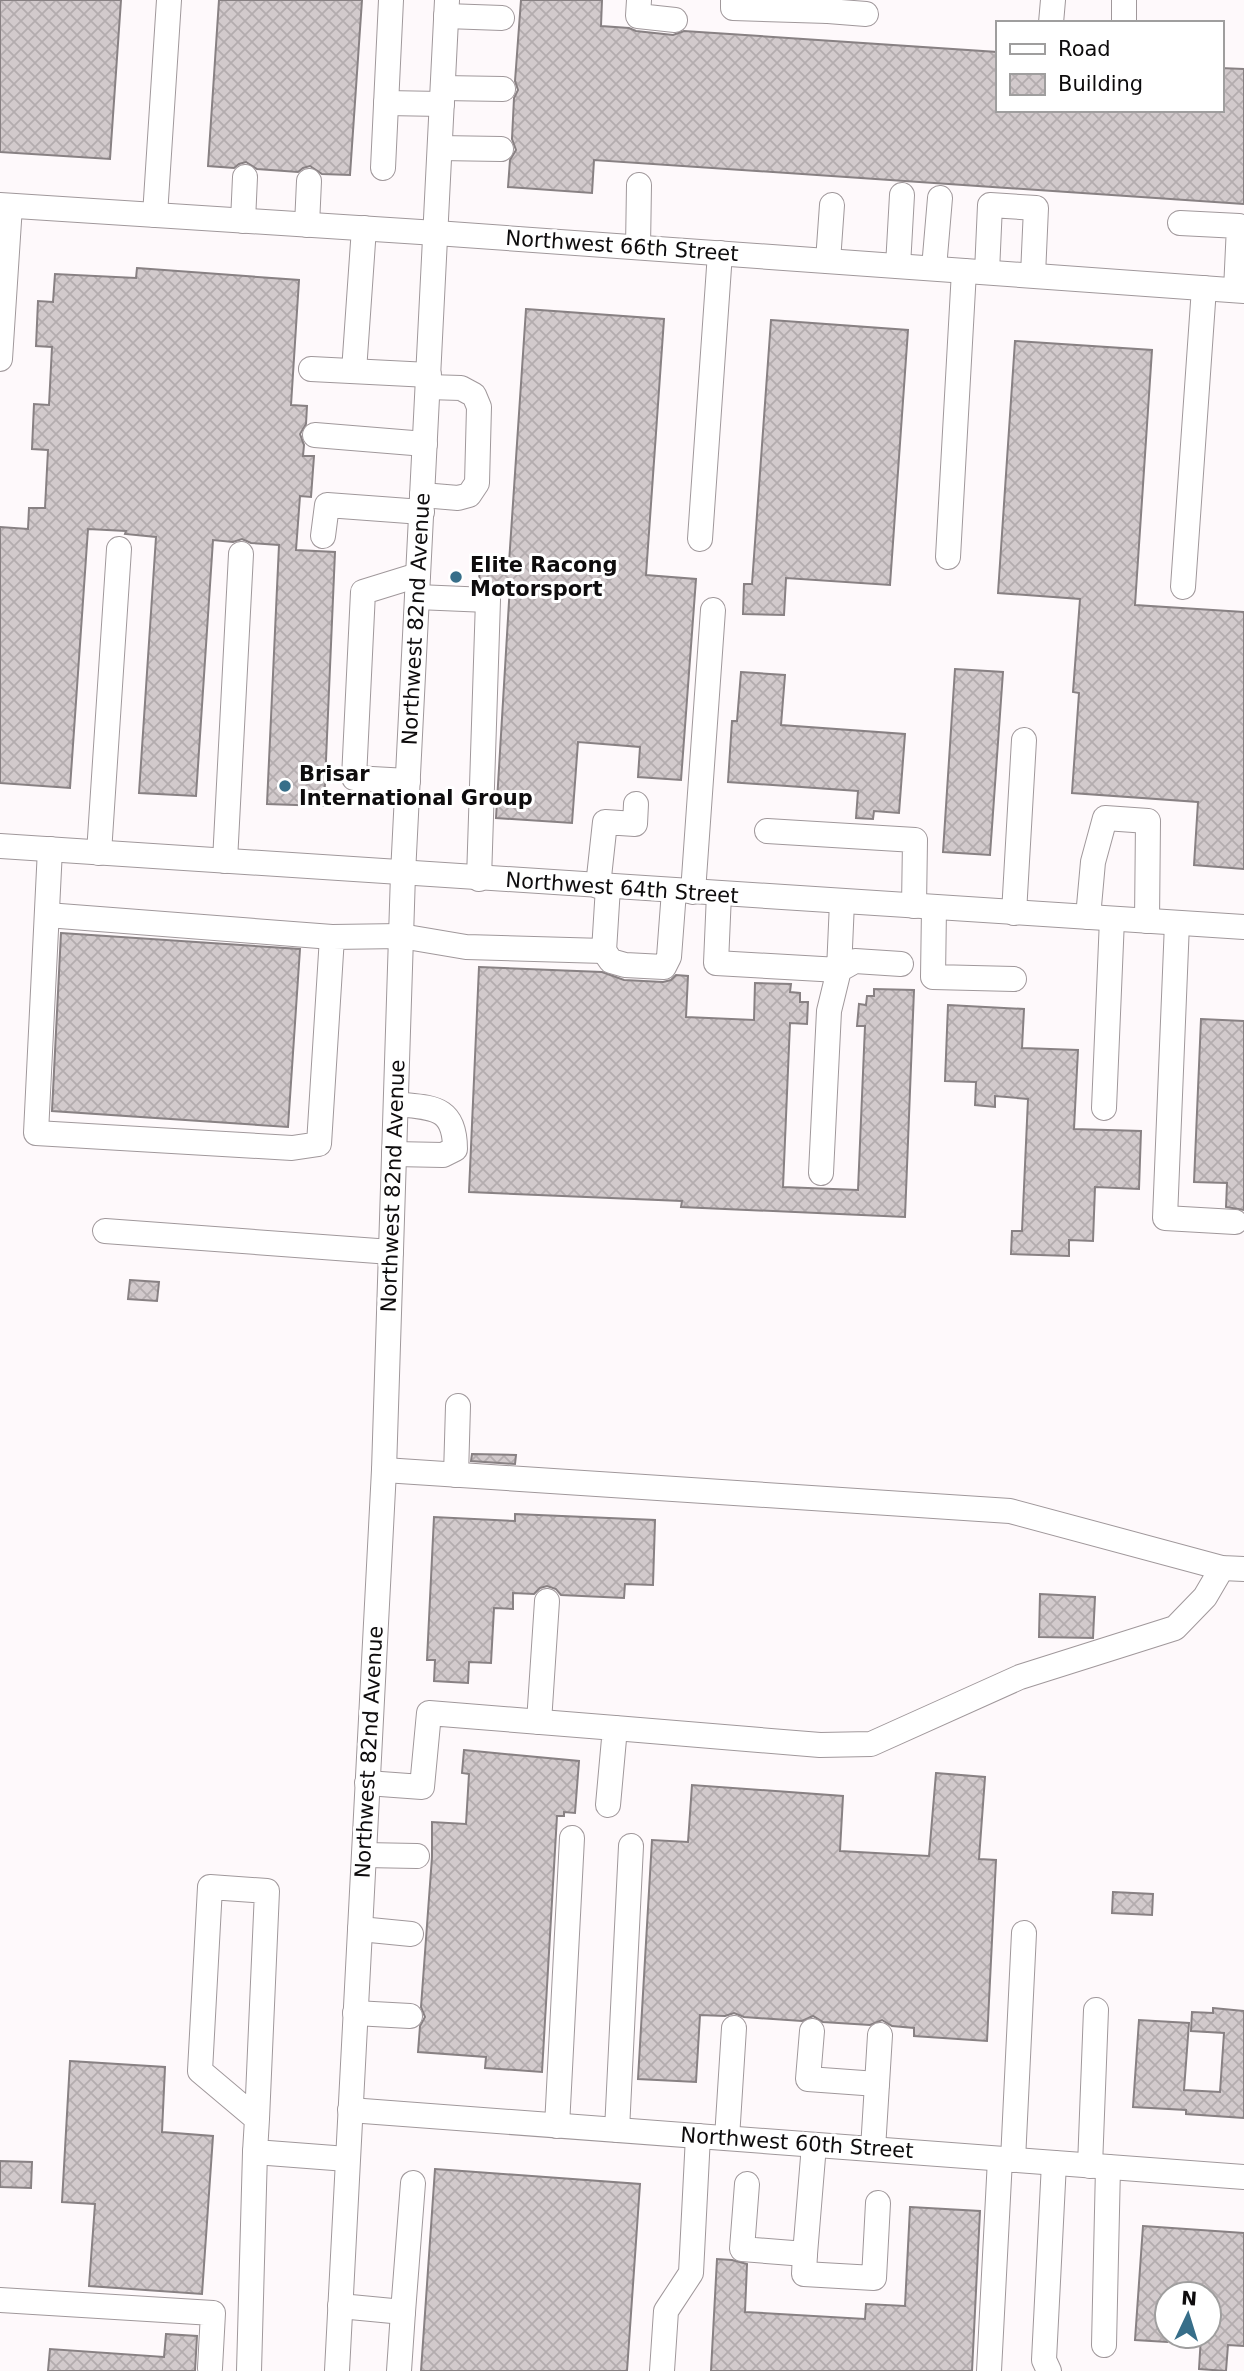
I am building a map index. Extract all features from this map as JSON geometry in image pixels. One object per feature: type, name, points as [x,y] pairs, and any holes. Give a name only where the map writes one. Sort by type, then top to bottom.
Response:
[{"type":"street","points":[[155,215],[169,0]]},
{"type":"street","points":[[383,168],[391,0]]},
{"type":"street","points":[[639,0],[638,16],[675,20]]},
{"type":"street","points":[[733,0],[733,8],[828,6],[866,14]]},
{"type":"street","points":[[1051,21],[1053,0]]},
{"type":"street","points":[[1124,0],[1124,21]]},
{"type":"street","points":[[447,8],[502,18]]},
{"type":"street","name":"Northwest 82nd Avenue","points":[[337,2371],[384,1470],[401,936],[447,8]]},
{"type":"street","points":[[386,103],[503,89]]},
{"type":"street","points":[[440,148],[501,149]]},
{"type":"street","points":[[243,221],[246,177]]},
{"type":"street","points":[[307,225],[309,181]]},
{"type":"street","points":[[638,247],[639,185]]},
{"type":"street","points":[[898,266],[902,195]]},
{"type":"street","points":[[934,268],[940,198]]},
{"type":"street","points":[[828,261],[832,205]]},
{"type":"street","points":[[948,557],[975,271],[990,205],[1036,208],[1033,275]]},
{"type":"street","points":[[0,359],[5,206]]},
{"type":"street","name":"Northwest 66th Street","points":[[5,206],[365,228],[1240,290]]},
{"type":"street","points":[[1180,223],[1239,226],[1240,290]]},
{"type":"street","points":[[354,372],[365,228]]},
{"type":"street","points":[[700,540],[720,253]]},
{"type":"street","points":[[1184,587],[1204,288]]},
{"type":"street","points":[[312,369],[428,381],[461,388],[474,394],[479,407],[477,483],[469,495],[422,504],[327,505],[323,536]]},
{"type":"street","points":[[315,435],[425,444]]},
{"type":"street","points":[[99,853],[119,549]]},
{"type":"street","points":[[225,861],[241,554]]},
{"type":"street","points":[[408,781],[354,778],[363,592],[418,586],[488,600],[479,878]]},
{"type":"street","points":[[636,804],[635,824],[605,822],[604,951],[611,961],[618,963],[664,967],[669,957],[684,891],[713,610]]},
{"type":"street","points":[[1014,913],[1024,740]]},
{"type":"street","points":[[1104,1108],[1100,918],[1093,862],[1105,818],[1149,821],[1146,921]]},
{"type":"street","points":[[767,831],[915,840],[933,977],[1014,979]]},
{"type":"street","name":"Northwest 64th Street","points":[[0,846],[1244,928]]},
{"type":"street","points":[[50,849],[36,1133],[292,1148],[319,1144],[332,937]]},
{"type":"street","points":[[719,894],[716,963],[839,970],[855,961],[901,964]]},
{"type":"street","points":[[821,1173],[829,1011],[839,970],[842,902]]},
{"type":"street","points":[[47,915],[332,937],[401,936],[466,947],[604,951]]},
{"type":"street","points":[[1177,923],[1165,1218],[1235,1222]]},
{"type":"street","points":[[394,1154],[443,1155],[455,1149],[455,1136],[449,1118],[438,1109],[396,1104]]},
{"type":"street","points":[[105,1231],[391,1252]]},
{"type":"street","points":[[456,1475],[458,1406]]},
{"type":"street","points":[[384,1470],[1010,1511],[1233,1569]]},
{"type":"street","points":[[367,1783],[422,1787],[429,1713],[820,1745],[871,1744],[1020,1677],[1175,1628],[1233,1569]]},
{"type":"street","points":[[539,1722],[547,1601]]},
{"type":"street","points":[[608,1805],[615,1728]]},
{"type":"street","points":[[557,2126],[572,1838]]},
{"type":"street","points":[[617,2130],[631,1846]]},
{"type":"street","points":[[364,1855],[417,1856]]},
{"type":"street","points":[[249,2371],[255,2152],[257,2119],[267,1891],[210,1888],[200,2071],[257,2119]]},
{"type":"street","points":[[360,1929],[411,1934]]},
{"type":"street","points":[[989,2371],[1024,1933]]},
{"type":"street","points":[[1096,2010],[1104,2345]]},
{"type":"street","points":[[355,2013],[410,2016]]},
{"type":"street","points":[[727,2138],[734,2028]]},
{"type":"street","points":[[812,2031],[808,2079],[877,2084]]},
{"type":"street","points":[[873,2149],[880,2035]]},
{"type":"street","name":"Northwest 60th Street","points":[[350,2110],[1244,2177]]},
{"type":"street","points":[[663,2371],[666,2311],[691,2273],[698,2136]]},
{"type":"street","points":[[814,2145],[804,2274],[874,2278],[878,2203]]},
{"type":"street","points":[[255,2152],[347,2159]]},
{"type":"street","points":[[1049,2371],[1044,2360],[1054,2163]]},
{"type":"street","points":[[399,2371],[413,2183]]},
{"type":"street","points":[[747,2184],[742,2249],[805,2254]]},
{"type":"street","points":[[0,2300],[213,2313],[210,2368]]},
{"type":"street","points":[[340,2306],[404,2312]]},
{"type":"building","points":[[0,0],[121,0],[110,159],[0,152]]},
{"type":"building","points":[[219,0],[362,0],[350,175],[322,174],[310,166],[298,172],[257,169],[246,162],[234,168],[208,166]]},
{"type":"building","points":[[521,0],[602,0],[601,26],[636,31],[673,35],[684,31],[996,52],[996,112],[1223,112],[1223,68],[1244,69],[1244,204],[594,160],[592,193],[508,187],[510,160],[516,150],[512,139],[514,98],[518,90],[515,81]]},
{"type":"building","points":[[137,268],[299,280],[291,405],[307,406],[306,424],[300,434],[304,445],[303,456],[314,456],[311,497],[300,496],[296,550],[335,552],[324,806],[267,804],[279,545],[251,543],[242,539],[233,542],[213,540],[196,796],[139,793],[156,537],[125,534],[126,531],[88,529],[70,788],[0,783],[0,527],[28,529],[29,508],[45,508],[48,450],[32,449],[34,404],[49,405],[52,347],[36,346],[38,301],[53,302],[55,274],[136,278]]},
{"type":"building","points":[[526,309],[664,319],[646,575],[696,579],[681,780],[638,777],[640,747],[578,742],[572,823],[496,818],[510,585],[479,583],[480,561],[509,563]]},
{"type":"building","points":[[771,320],[908,330],[890,585],[786,578],[784,615],[743,614],[744,584],[752,584]]},
{"type":"building","points":[[1015,341],[1152,350],[1135,605],[1244,612],[1244,869],[1194,865],[1198,802],[1072,793],[1079,693],[1073,692],[1080,599],[998,593]]},
{"type":"building","points":[[955,669],[1003,672],[990,855],[943,852]]},
{"type":"building","points":[[741,672],[785,675],[781,725],[905,734],[899,813],[874,811],[873,819],[856,818],[858,791],[728,782],[732,721],[737,721]]},
{"type":"building","points":[[61,933],[300,949],[288,1127],[52,1111]]},
{"type":"building","points":[[479,967],[602,972],[624,980],[663,982],[676,975],[688,976],[686,1017],[754,1020],[755,983],[791,984],[790,992],[800,993],[800,1002],[808,1002],[807,1024],[790,1023],[783,1187],[858,1190],[865,1026],[857,1026],[859,1004],[866,1005],[867,996],[874,996],[874,989],[914,990],[905,1217],[681,1207],[682,1201],[469,1192]]},
{"type":"building","points":[[948,1005],[1024,1009],[1022,1048],[1078,1050],[1074,1129],[1141,1131],[1139,1189],[1095,1187],[1093,1241],[1069,1240],[1069,1256],[1011,1254],[1012,1231],[1022,1231],[1028,1099],[995,1096],[995,1107],[975,1105],[976,1082],[945,1081]]},
{"type":"building","points":[[1201,1019],[1244,1021],[1244,1210],[1226,1207],[1227,1183],[1194,1182]]},
{"type":"building","points":[[130,1280],[159,1282],[157,1301],[128,1299]]},
{"type":"building","points":[[472,1454],[516,1455],[515,1464],[471,1461]]},
{"type":"building","points":[[515,1514],[655,1520],[653,1585],[625,1584],[624,1598],[561,1595],[556,1589],[547,1586],[534,1594],[513,1593],[513,1609],[494,1608],[491,1663],[469,1662],[468,1683],[434,1681],[435,1660],[427,1660],[434,1517],[515,1521]]},
{"type":"building","points":[[1040,1594],[1095,1597],[1093,1638],[1039,1637]]},
{"type":"building","points":[[464,1750],[579,1761],[575,1813],[564,1812],[564,1816],[557,1816],[542,2072],[485,2068],[486,2057],[418,2052],[420,2026],[425,2017],[421,2007],[432,1822],[466,1824],[469,1774],[462,1773]]},
{"type":"building","points":[[936,1773],[985,1777],[979,1859],[996,1860],[987,2041],[914,2036],[914,2028],[892,2026],[882,2020],[870,2025],[823,2022],[813,2016],[802,2021],[744,2017],[734,2013],[725,2016],[700,2015],[696,2082],[638,2079],[652,1840],[688,1842],[692,1785],[843,1796],[840,1851],[929,1856]]},
{"type":"building","points":[[1113,1892],[1153,1894],[1152,1915],[1112,1913]]},
{"type":"building","points":[[1213,2008],[1244,2011],[1244,2118],[1186,2114],[1186,2110],[1133,2107],[1139,2020],[1189,2023],[1184,2090],[1220,2092],[1224,2033],[1191,2031],[1192,2012],[1213,2013]]},
{"type":"building","points":[[70,2061],[165,2067],[162,2132],[213,2136],[202,2294],[89,2286],[95,2204],[62,2202]]},
{"type":"building","points":[[0,2161],[32,2162],[31,2188],[0,2187]]},
{"type":"building","points":[[435,2169],[640,2184],[627,2371],[421,2371]]},
{"type":"building","points":[[910,2207],[980,2211],[972,2371],[711,2371],[717,2259],[747,2264],[745,2312],[865,2319],[866,2304],[905,2306]]},
{"type":"building","points":[[1143,2226],[1244,2233],[1244,2346],[1228,2345],[1226,2371],[1199,2369],[1200,2350],[1223,2350],[1223,2280],[1153,2280],[1153,2341],[1135,2340]]},
{"type":"building","points":[[166,2334],[197,2336],[195,2371],[48,2371],[50,2349],[164,2357]]},
{"type":"place","name":"Elite Racong Motorsport","points":[[456,577]]},
{"type":"place","name":"Brisar International Group","points":[[285,786]]}]
